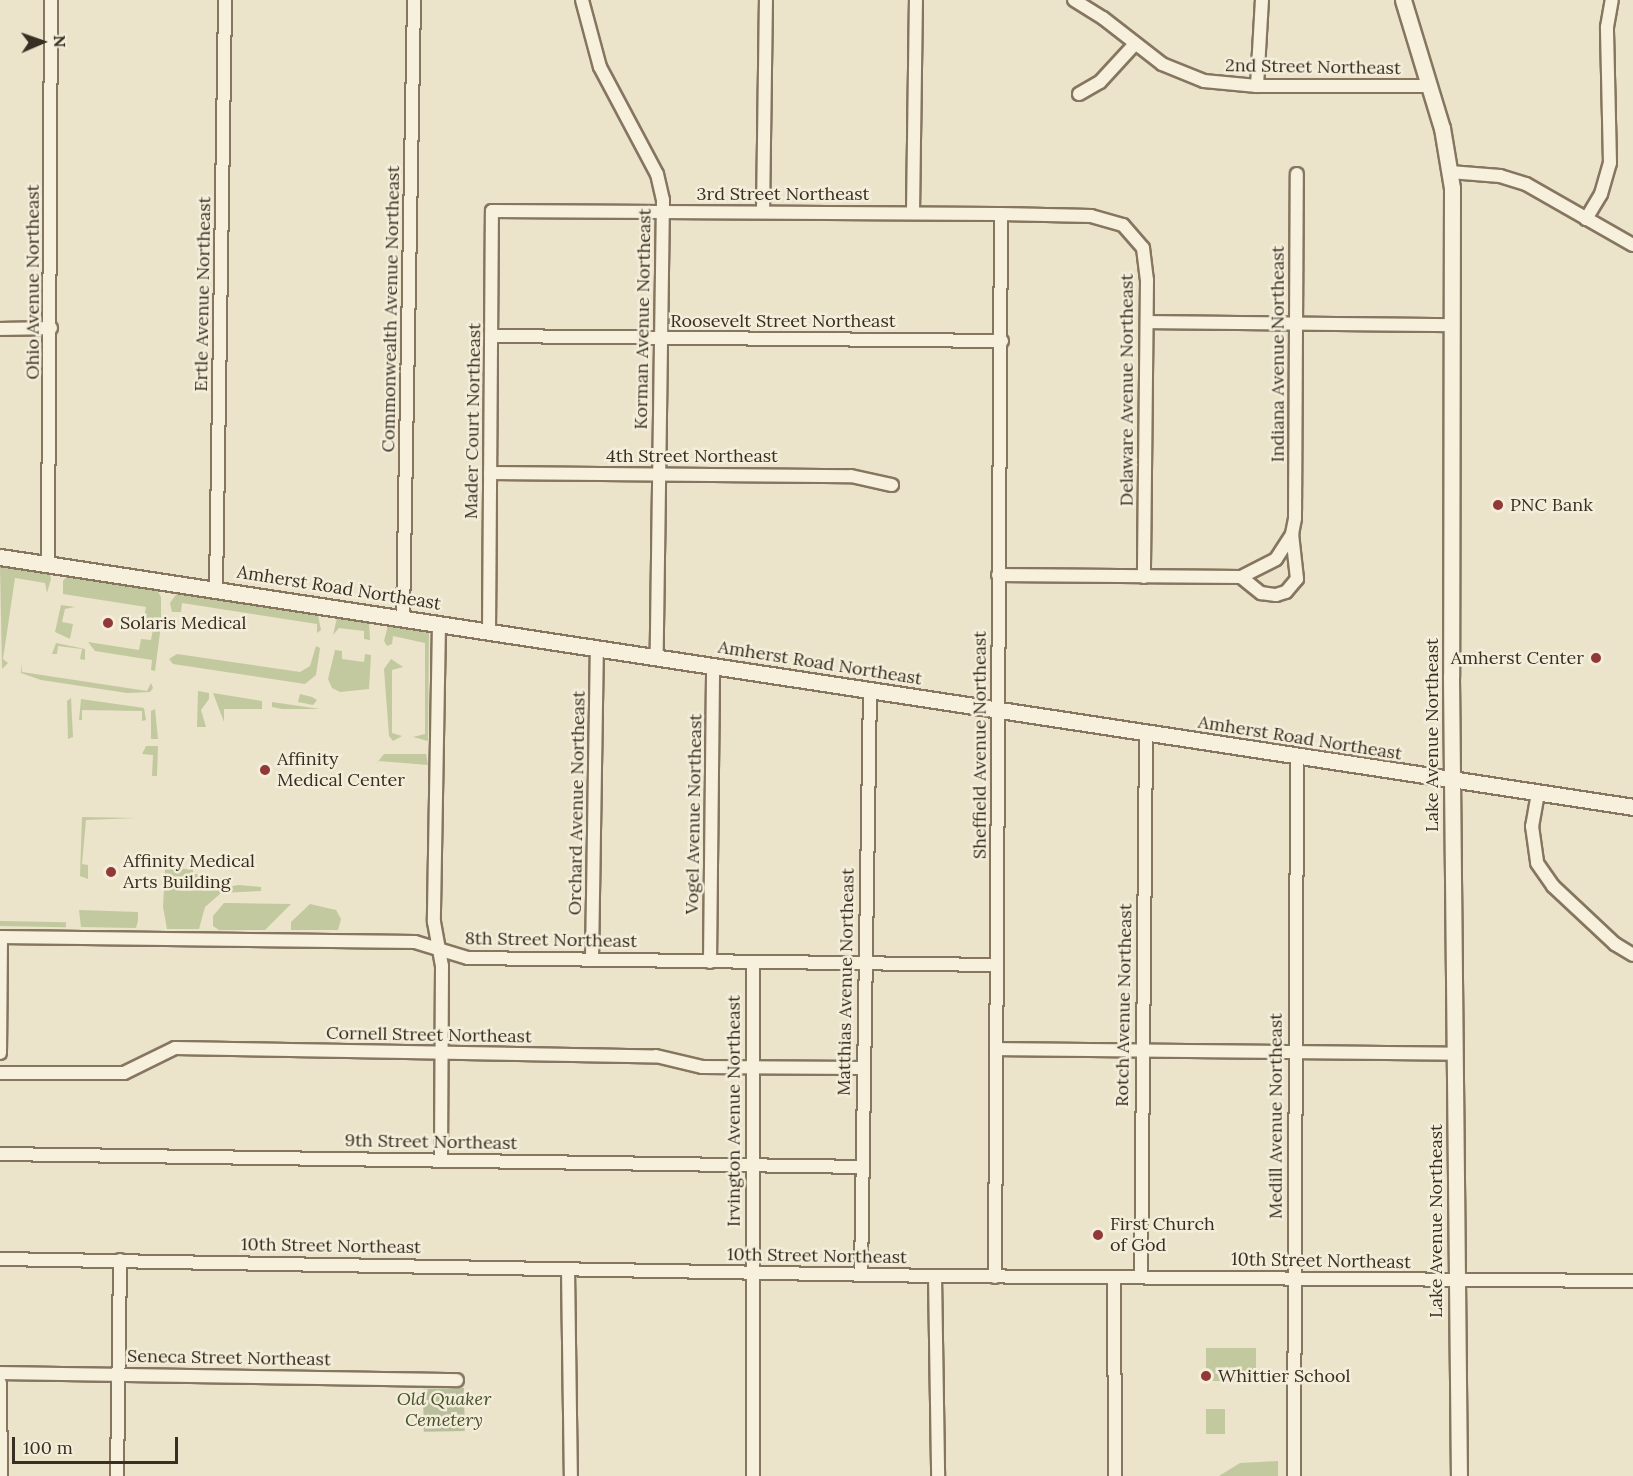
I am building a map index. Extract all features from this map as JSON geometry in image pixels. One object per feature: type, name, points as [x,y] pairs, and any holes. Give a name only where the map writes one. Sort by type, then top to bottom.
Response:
[{"type":"street","name":"Ohio Avenue Northeast","points":[[48,564],[51,0]]},
{"type":"street","name":"Ertle Avenue Northeast","points":[[216,589],[225,0]]},
{"type":"street","name":"Commonwealth Avenue Northeast","points":[[403,618],[414,0]]},
{"type":"street","name":"Korman Avenue Northeast","points":[[582,0],[600,67],[657,174],[664,211],[657,657]]},
{"type":"street","points":[[763,212],[766,0]]},
{"type":"street","points":[[914,212],[916,0]]},
{"type":"street","points":[[1257,86],[1262,0]]},
{"type":"street","name":"Lake Avenue Northeast","points":[[1403,0],[1429,86],[1450,172],[1452,781],[1459,1476]]},
{"type":"street","points":[[1586,219],[1601,194],[1610,163],[1607,36],[1612,0]]},
{"type":"street","name":"2nd Street Northeast","points":[[1082,2],[1162,64],[1191,78],[1257,86],[1429,86]]},
{"type":"street","points":[[1078,94],[1100,82],[1135,44]]},
{"type":"street","points":[[1450,172],[1514,179],[1548,194],[1586,219],[1633,245]]},
{"type":"street","name":"Indiana Avenue Northeast","points":[[1241,577],[1268,595],[1281,594],[1290,587],[1298,572],[1292,534],[1297,324],[1297,174]]},
{"type":"street","name":"3rd Street Northeast","points":[[492,211],[914,212],[1075,215]]},
{"type":"street","name":"Mader Court Northeast","points":[[489,631],[492,211]]},
{"type":"street","name":"Sheffield Avenue Northeast","points":[[995,1277],[1000,806],[997,711],[1002,341],[1001,214]]},
{"type":"street","name":"Delaware Avenue Northeast","points":[[1075,215],[1116,221],[1140,242],[1146,261],[1144,577]]},
{"type":"street","points":[[1147,322],[1452,326]]},
{"type":"street","points":[[0,329],[51,328]]},
{"type":"street","name":"Roosevelt Street Northeast","points":[[491,336],[1002,341]]},
{"type":"street","name":"4th Street Northeast","points":[[490,473],[851,476],[892,485]]},
{"type":"street","points":[[998,575],[1241,577],[1276,559],[1292,534]]},
{"type":"street","name":"Amherst Road Northeast","points":[[0,557],[1633,807]]},
{"type":"street","points":[[439,624],[434,922],[439,950],[442,1053],[441,1159]]},
{"type":"street","name":"Orchard Avenue Northeast","points":[[592,959],[597,648]]},
{"type":"street","name":"Vogel Avenue Northeast","points":[[710,962],[713,666]]},
{"type":"street","name":"Matthias Avenue Northeast","points":[[861,1275],[870,690]]},
{"type":"street","name":"Rotch Avenue Northeast","points":[[1141,1277],[1141,1051],[1146,734]]},
{"type":"street","name":"Medill Avenue Northeast","points":[[1294,1476],[1293,1278],[1297,757]]},
{"type":"street","points":[[1538,793],[1533,826],[1537,863],[1553,886],[1615,944],[1633,955]]},
{"type":"street","points":[[0,1053],[1,937]]},
{"type":"street","name":"8th Street Northeast","points":[[1,937],[415,942],[468,958],[997,965]]},
{"type":"street","name":"Irvington Avenue Northeast","points":[[753,962],[751,1067],[753,1476]]},
{"type":"street","name":"Cornell Street Northeast","points":[[0,1073],[124,1073],[175,1048],[656,1056],[687,1065],[863,1068]]},
{"type":"street","points":[[996,1049],[1454,1054]]},
{"type":"street","name":"9th Street Northeast","points":[[0,1154],[862,1167]]},
{"type":"street","name":"10th Street Northeast","points":[[0,1259],[995,1277],[1633,1281]]},
{"type":"street","points":[[117,1476],[120,1260]]},
{"type":"street","points":[[568,1270],[571,1476]]},
{"type":"street","points":[[935,1276],[938,1476]]},
{"type":"street","points":[[1114,1277],[1115,1476]]},
{"type":"street","name":"Seneca Street Northeast","points":[[0,1373],[457,1380]]},
{"type":"street","points":[[0,1383],[1,1476]]},
{"type":"green space","points":[[0,566],[50,574],[51,579],[47,593],[45,583],[15,578],[3,659],[8,663],[2,669]]},
{"type":"green space","points":[[67,576],[157,590],[161,597],[161,625],[155,671],[151,670],[152,660],[95,651],[88,642],[139,650],[141,639],[151,640],[154,624],[143,622],[146,607],[63,594],[63,581]]},
{"type":"green space","points":[[177,593],[318,615],[321,630],[317,633],[317,624],[182,603],[181,612],[172,612],[170,603]]},
{"type":"green space","points":[[61,605],[75,607],[65,609],[62,622],[73,624],[70,639],[55,632]]},
{"type":"green space","points":[[337,618],[369,622],[370,640],[364,639],[364,631],[339,628],[333,635]]},
{"type":"green space","points":[[388,625],[429,633],[428,741],[413,737],[425,734],[425,643],[393,636],[392,644],[387,646],[384,641]]},
{"type":"green space","points":[[56,643],[85,649],[85,660],[80,659],[82,649],[58,646],[57,654],[52,654]]},
{"type":"green space","points":[[316,646],[320,648],[316,675],[305,684],[173,664],[169,659],[177,654],[300,672],[310,666]]},
{"type":"green space","points":[[335,650],[342,651],[342,659],[364,662],[365,654],[371,655],[369,689],[340,692],[332,688],[328,679]]},
{"type":"green space","points":[[391,659],[403,667],[392,670],[392,733],[402,736],[393,741],[389,736],[384,669]]},
{"type":"green space","points":[[21,663],[22,672],[147,691],[151,683],[153,688],[150,692],[127,693],[41,680],[21,673]]},
{"type":"green space","points":[[198,691],[209,693],[209,699],[201,710],[206,727],[197,727]]},
{"type":"green space","points":[[213,693],[262,701],[262,709],[224,709],[224,722]]},
{"type":"green space","points":[[300,694],[317,700],[313,705],[298,702]]},
{"type":"green space","points":[[71,698],[73,737],[68,739],[67,701]]},
{"type":"green space","points":[[81,699],[144,708],[146,720],[142,721],[142,711],[82,710],[82,720],[79,720]]},
{"type":"green space","points":[[272,702],[320,709],[282,709],[272,707]]},
{"type":"green space","points":[[155,709],[158,739],[151,739],[151,711]]},
{"type":"green space","points":[[146,746],[158,746],[157,776],[152,776],[153,755],[142,754]]},
{"type":"green space","points":[[384,754],[426,754],[428,765],[379,761],[376,764]]},
{"type":"green space","points":[[82,817],[136,818],[86,820],[82,864],[88,865],[88,879],[80,876]]},
{"type":"green space","points":[[165,869],[193,869],[193,874],[208,874],[209,879],[228,879],[228,887],[239,885],[261,887],[261,891],[221,893],[205,907],[199,929],[167,929],[163,907]]},
{"type":"green space","points":[[224,903],[291,904],[265,930],[219,930],[213,926],[213,916]]},
{"type":"green space","points":[[310,904],[336,910],[341,919],[338,930],[291,930],[291,922]]},
{"type":"green space","points":[[79,910],[138,912],[138,921],[136,928],[81,927]]},
{"type":"green space","points":[[0,921],[66,922],[66,927],[0,926]]},
{"type":"green space","points":[[1206,1348],[1256,1348],[1256,1381],[1206,1381]]},
{"type":"green space","name":"Old Quaker Cemetery","points":[[464,1388],[465,1431],[424,1432],[423,1389]]},
{"type":"green space","points":[[1206,1409],[1225,1409],[1225,1434],[1206,1434]]},
{"type":"green space","points":[[1278,1461],[1278,1476],[1219,1476],[1240,1463]]},
{"type":"place","name":"PNC Bank","points":[[1498,505]]},
{"type":"place","name":"Solaris Medical","points":[[108,623]]},
{"type":"place","name":"Amherst Center","points":[[1596,658]]},
{"type":"place","name":"Affinity Medical Center","points":[[265,770]]},
{"type":"place","name":"Affinity Medical Arts Building","points":[[111,872]]},
{"type":"place","name":"First Church of God","points":[[1098,1235]]},
{"type":"place","name":"Whittier School","points":[[1206,1376]]}]
